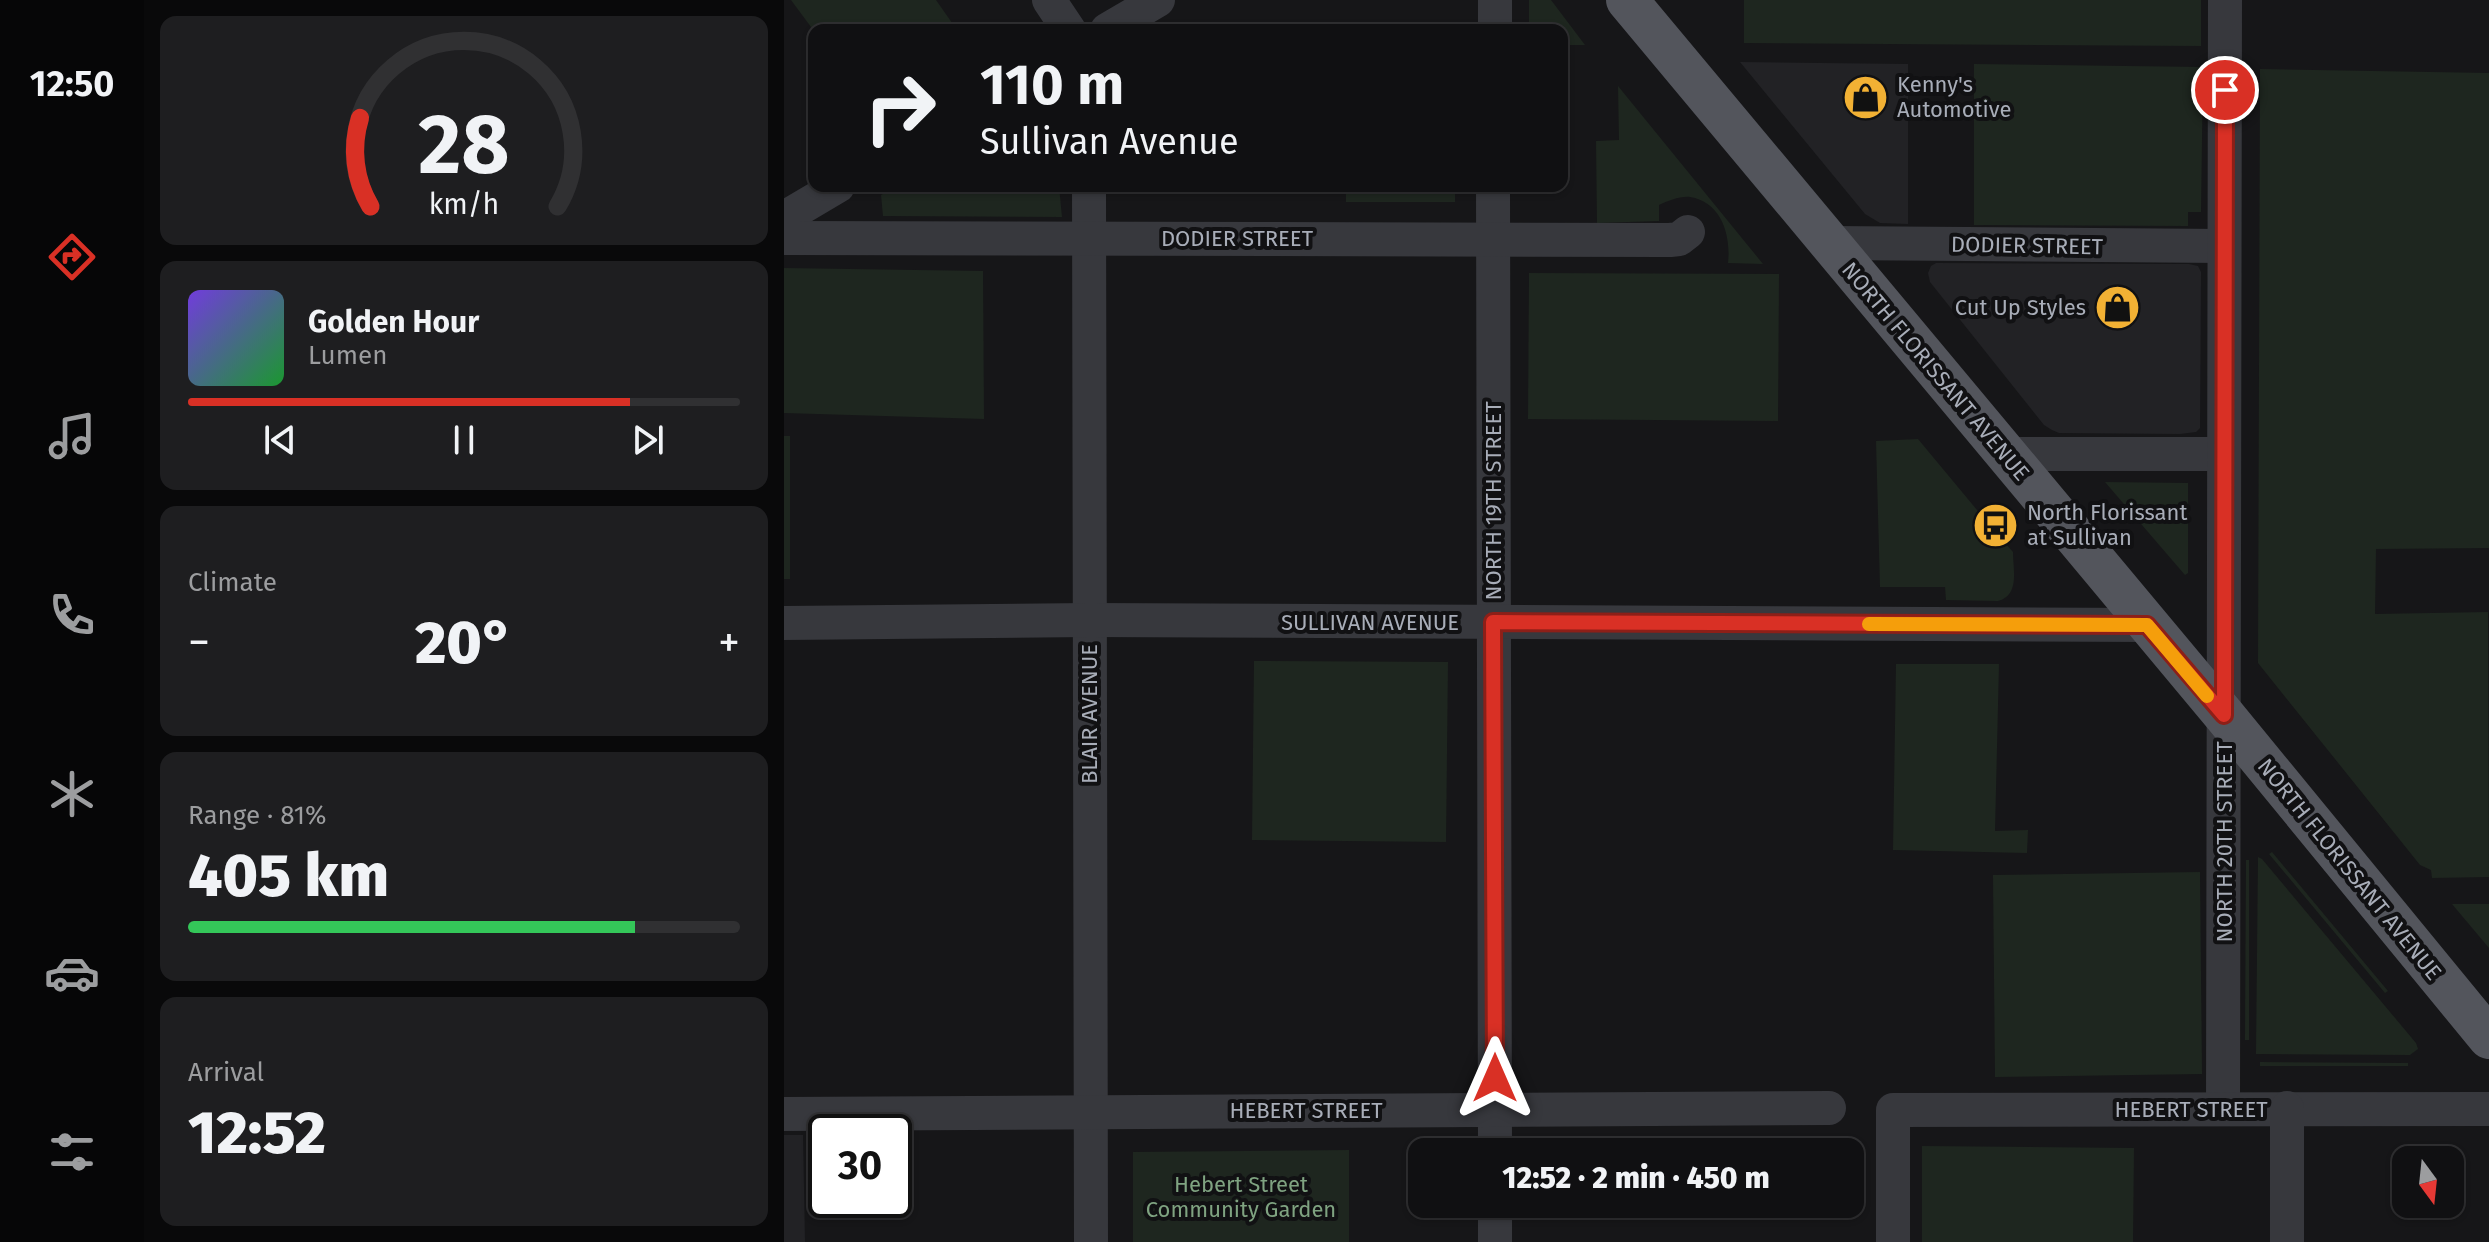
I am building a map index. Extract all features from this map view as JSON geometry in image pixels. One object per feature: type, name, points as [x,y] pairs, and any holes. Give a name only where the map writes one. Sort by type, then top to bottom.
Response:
[{"type":"main road","name":"NORTH FLORISSANT AVENUE","points":[[1627,0],[2224,715],[2489,1038]]},
{"type":"street","points":[[1049,0],[1065,24]]},
{"type":"street","points":[[1117,24],[1158,0]]},
{"type":"street","points":[[1495,0],[1495,24]]},
{"type":"street","name":"NORTH 20TH STREET","points":[[2223,1109],[2225,0]]},
{"type":"street","points":[[784,218],[828,192]]},
{"type":"street","name":"BLAIR AVENUE","points":[[1089,192],[1091,1242]]},
{"type":"street","name":"NORTH 19TH STREET","points":[[1493,192],[1495,1138]]},
{"type":"street","name":"DODIER STREET","points":[[784,238],[1670,240],[1679,239],[1688,232]]},
{"type":"street","name":"DODIER STREET","points":[[1830,243],[2224,246]]},
{"type":"street","points":[[2005,454],[2224,454]]},
{"type":"street","name":"SULLIVAN AVENUE","points":[[784,623],[1089,620],[2147,625]]},
{"type":"street","name":"HEBERT STREET","points":[[784,1114],[1829,1108]]},
{"type":"street","points":[[2287,1108],[2287,1242]]},
{"type":"street","name":"HEBERT STREET","points":[[1893,1242],[1893,1110],[2489,1109]]},
{"type":"street","points":[[1495,1218],[1495,1242]]},
{"type":"shaded area","points":[[1740,62],[1908,64],[1908,224],[1880,223],[1865,214]]},
{"type":"shaded area","points":[[1936,263],[2198,266],[2201,272],[2200,428],[2196,432],[2180,434],[2059,433],[2044,425],[1930,282],[1928,273]]},
{"type":"shaded area","points":[[784,1135],[803,1135],[805,1242],[784,1242]]},
{"type":"green space","points":[[791,0],[936,0],[953,24],[809,24]]},
{"type":"green space","points":[[1529,0],[1551,0],[1585,45],[1568,45],[1568,24],[1529,24]]},
{"type":"green space","points":[[1744,0],[2201,0],[2201,46],[1744,43]]},
{"type":"green space","points":[[1974,64],[2203,67],[2201,212],[2188,212],[2188,226],[1974,225]]},
{"type":"green space","points":[[2260,69],[2489,73],[2489,548],[2376,549],[2375,614],[2488,612],[2489,877],[2432,878],[2431,870],[2420,865],[2258,663]]},
{"type":"green space","points":[[1618,86],[1763,264],[1728,263],[1726,232],[1717,213],[1701,200],[1690,197],[1659,205],[1659,221],[1597,223],[1596,141],[1619,140]]},
{"type":"green space","points":[[886,192],[1060,192],[1062,217],[883,216],[881,195]]},
{"type":"green space","points":[[1346,192],[1455,192],[1455,202],[1346,202]]},
{"type":"green space","points":[[784,268],[983,271],[984,419],[784,413]]},
{"type":"green space","points":[[1529,273],[1779,274],[1778,421],[1528,419]]},
{"type":"green space","points":[[784,436],[790,436],[790,579],[784,579]]},
{"type":"green space","points":[[1918,439],[1982,516],[1980,519],[1989,530],[1992,529],[2013,552],[2014,581],[2005,598],[1998,601],[1946,600],[1945,587],[1880,587],[1876,441]]},
{"type":"green space","points":[[2105,482],[2188,483],[2188,573],[2185,575]]},
{"type":"green space","points":[[1254,661],[1448,662],[1446,842],[1252,840]]},
{"type":"green space","points":[[1896,664],[1999,664],[1995,831],[2028,830],[2027,853],[1893,850]]},
{"type":"green space","points":[[2272,852],[2388,991],[2385,993],[2269,854]]},
{"type":"green space","points":[[2258,857],[2418,1049],[2410,1055],[2256,1054]]},
{"type":"green space","points":[[2246,860],[2249,860],[2249,1040],[2245,1040]]},
{"type":"green space","points":[[2200,872],[2202,1074],[1995,1077],[1993,875]]},
{"type":"green space","points":[[2452,904],[2489,904],[2489,948]]},
{"type":"green space","points":[[2260,1062],[2408,1063],[2408,1066],[2260,1066]]},
{"type":"green space","points":[[1922,1146],[2134,1148],[2133,1242],[1922,1242]]},
{"type":"green space","name":"Hebert Street Community Garden","points":[[1349,1150],[1349,1242],[1133,1242],[1133,1152]]},
{"type":"slow traffic","points":[[1869,624],[2147,625],[2207,696]]},
{"type":"place","name":"Kenny's Automotive","points":[[1866,97]]},
{"type":"place","name":"Cut Up Styles","points":[[2117,307]]},
{"type":"place","name":"North Florissant at Sullivan","points":[[1996,525]]},
{"type":"route","points":[[1495,1078],[1493,622],[2147,625],[2224,715],[2225,90]]}]
